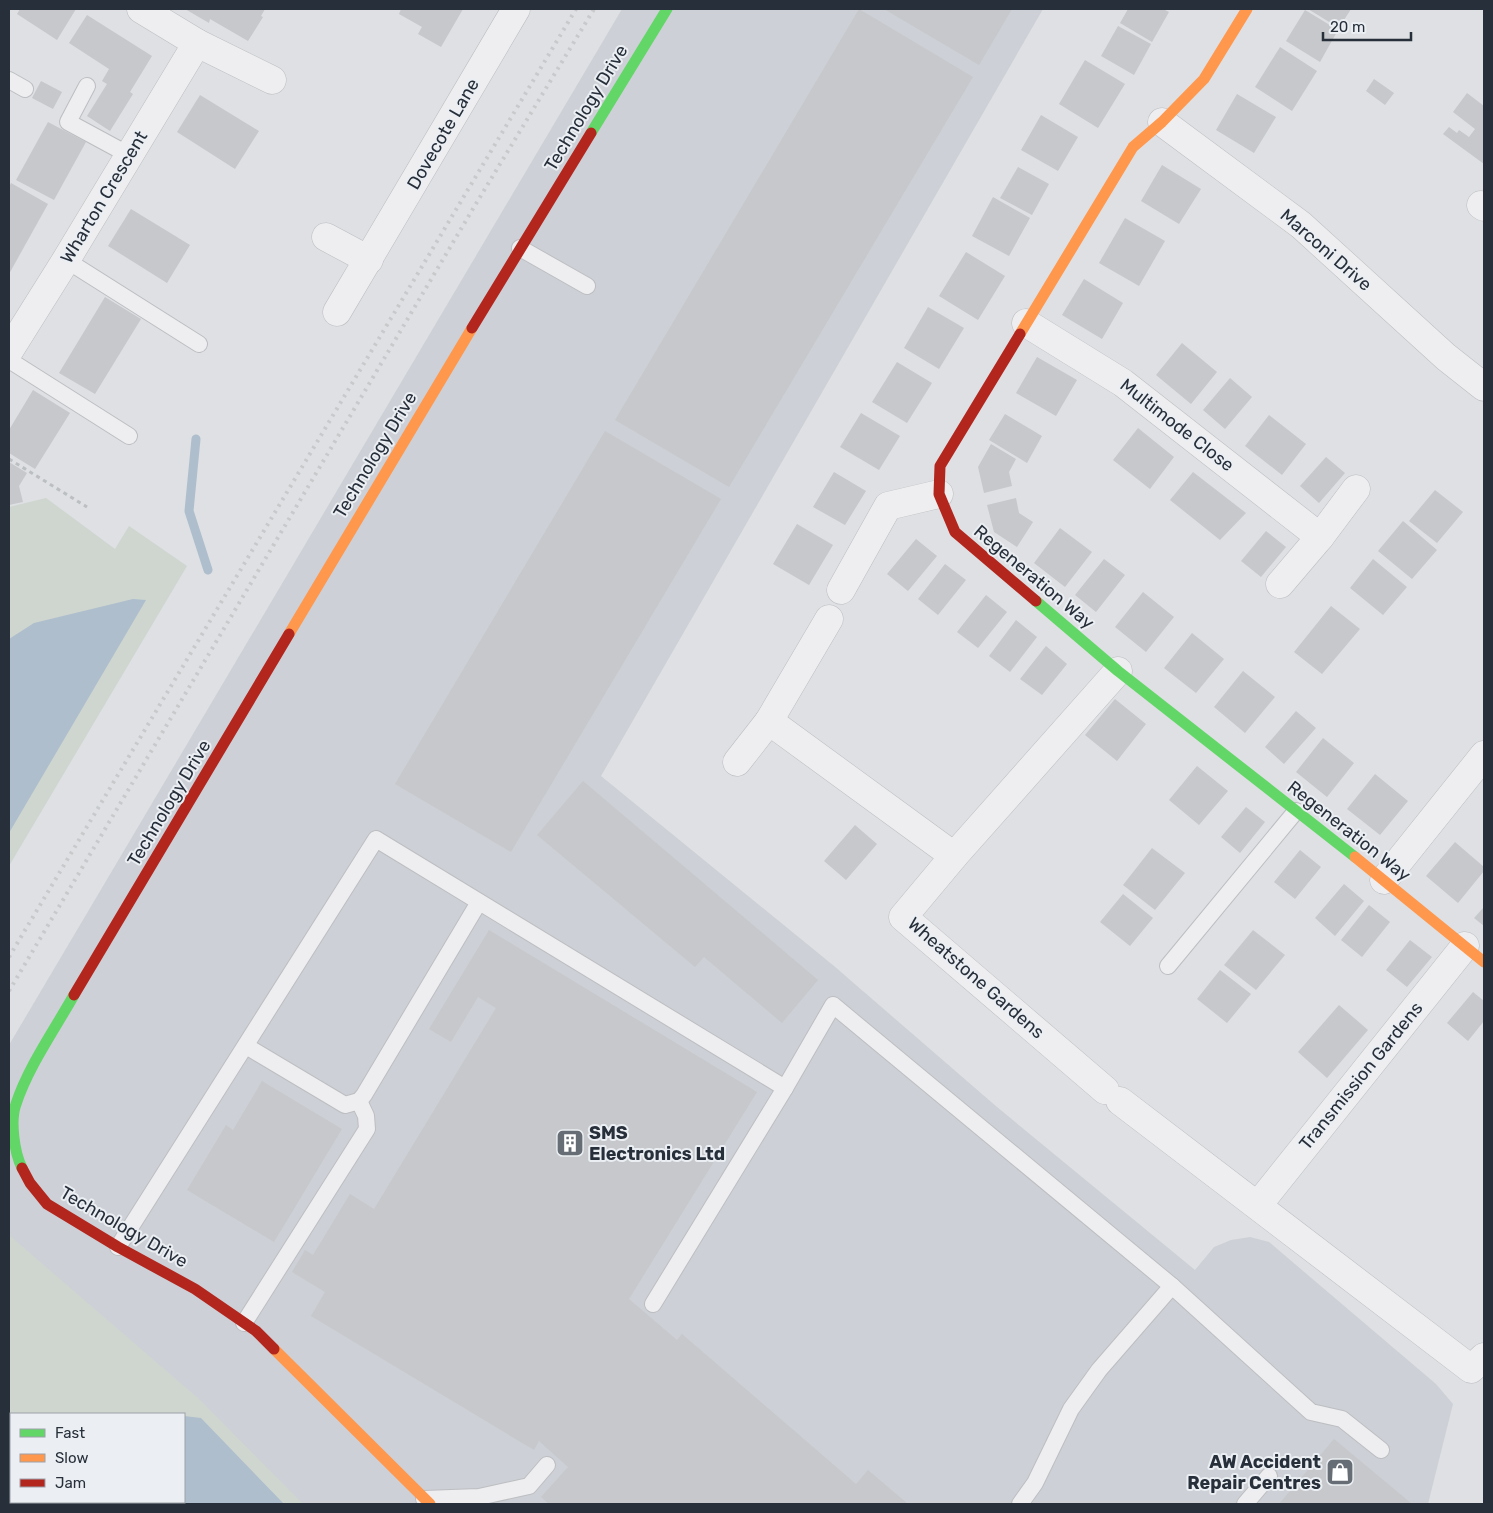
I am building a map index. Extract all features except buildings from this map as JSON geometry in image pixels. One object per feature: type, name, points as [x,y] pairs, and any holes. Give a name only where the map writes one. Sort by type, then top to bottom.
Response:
[{"type":"street","points":[[141,9],[197,44],[272,80]]},
{"type":"street","name":"Dovecote Lane","points":[[337,312],[516,9]]},
{"type":"street","name":"Technology Drive","points":[[427,1502],[256,1331],[196,1289],[118,1247],[46,1204],[30,1183],[20,1164],[13,1138],[15,1105],[42,1052],[429,398],[667,9]]},
{"type":"street","name":"Regeneration Way","points":[[1247,9],[1204,79],[1162,122],[1133,148],[940,466],[939,494],[955,532],[1118,671],[1384,880],[1474,954]]},
{"type":"street","name":"Wharton Crescent","points":[[9,350],[197,44]]},
{"type":"street","name":"Marconi Drive","points":[[1162,122],[1301,225],[1446,357],[1484,387]]},
{"type":"street","points":[[326,236],[369,260]]},
{"type":"street","name":"Multimode Close","points":[[1026,324],[1123,382],[1320,537]]},
{"type":"street","points":[[1280,584],[1320,537],[1356,489]]},
{"type":"street","points":[[841,590],[888,506],[939,494]]},
{"type":"street","points":[[737,762],[769,721],[829,618]]},
{"type":"street","name":"Wheatstone Gardens","points":[[1118,671],[954,856],[903,917],[1113,1095],[1258,1206]]},
{"type":"street","points":[[769,721],[954,856]]},
{"type":"street","points":[[1384,880],[1484,755]]},
{"type":"street","name":"Transmission Gardens","points":[[1258,1206],[1474,954]]},
{"type":"street","points":[[1258,1206],[1478,1363]]},
{"type":"lane","points":[[9,80],[25,89]]},
{"type":"lane","points":[[87,86],[68,122],[129,155]]},
{"type":"lane","points":[[520,248],[587,286]]},
{"type":"lane","points":[[66,260],[199,344]]},
{"type":"lane","points":[[9,360],[130,436]]},
{"type":"lane","points":[[1168,966],[1296,811]]},
{"type":"lane","points":[[118,1247],[376,839],[785,1088]]},
{"type":"lane","points":[[246,1046],[345,1105],[359,1101],[479,902]]},
{"type":"lane","points":[[653,1304],[785,1088],[833,1005],[1172,1286],[1311,1412],[1342,1418],[1381,1450]]},
{"type":"lane","points":[[244,1323],[367,1129],[366,1116],[359,1101]]},
{"type":"lane","points":[[1020,1504],[1035,1483],[1071,1409],[1099,1370],[1172,1286]]},
{"type":"lane","points":[[427,1502],[479,1497],[529,1486],[547,1465]]},
{"type":"lane","points":[[1245,1504],[1270,1476]]},
{"type":"path","points":[[9,458],[87,507]]},
{"type":"shaded area","points":[[622,9],[1043,9],[601,776],[834,966],[997,1107],[1195,1270],[1214,1247],[1231,1240],[1250,1237],[1269,1242],[1436,1384],[1453,1404],[1428,1504],[302,1504],[9,1238],[9,1045]]},
{"type":"shaded area","points":[[46,498],[115,549],[129,526],[187,566],[9,866],[9,507]]},
{"type":"shaded area","points":[[9,1235],[199,1399],[303,1504],[9,1504]]},
{"type":"water","points":[[133,599],[146,600],[9,833],[9,639],[34,623]]},
{"type":"water","points":[[185,1416],[201,1418],[284,1504],[9,1504],[9,1434],[10,1503],[185,1503]]},
{"type":"waterway","points":[[196,439],[189,511],[208,570]]},
{"type":"railway","points":[[9,957],[576,9]]},
{"type":"railway","points":[[9,991],[474,207],[594,9]]},
{"type":"traffic: fast","points":[[591,133],[667,9]]},
{"type":"traffic: fast","points":[[1036,601],[1118,671],[1355,857]]},
{"type":"traffic: fast","points":[[22,1168],[14,1136],[13,1118],[16,1104],[27,1076],[74,995]]},
{"type":"traffic: slow","points":[[1020,334],[1133,147],[1162,122],[1204,79],[1247,9]]},
{"type":"traffic: slow","points":[[289,634],[472,328]]},
{"type":"traffic: slow","points":[[1355,857],[1484,962]]},
{"type":"traffic: slow","points":[[274,1349],[430,1504]]},
{"type":"traffic: jam","points":[[472,328],[591,133]]},
{"type":"traffic: jam","points":[[1020,334],[940,466],[939,494],[955,532],[1036,601]]},
{"type":"traffic: jam","points":[[74,995],[289,634]]},
{"type":"traffic: jam","points":[[22,1168],[30,1183],[47,1204],[118,1247],[195,1289],[256,1331],[274,1349]]},
{"type":"place","name":"SMS Electronics Ltd","points":[[570,1143]]},
{"type":"place","name":"AW Accident Repair Centres","points":[[1340,1472]]}]
